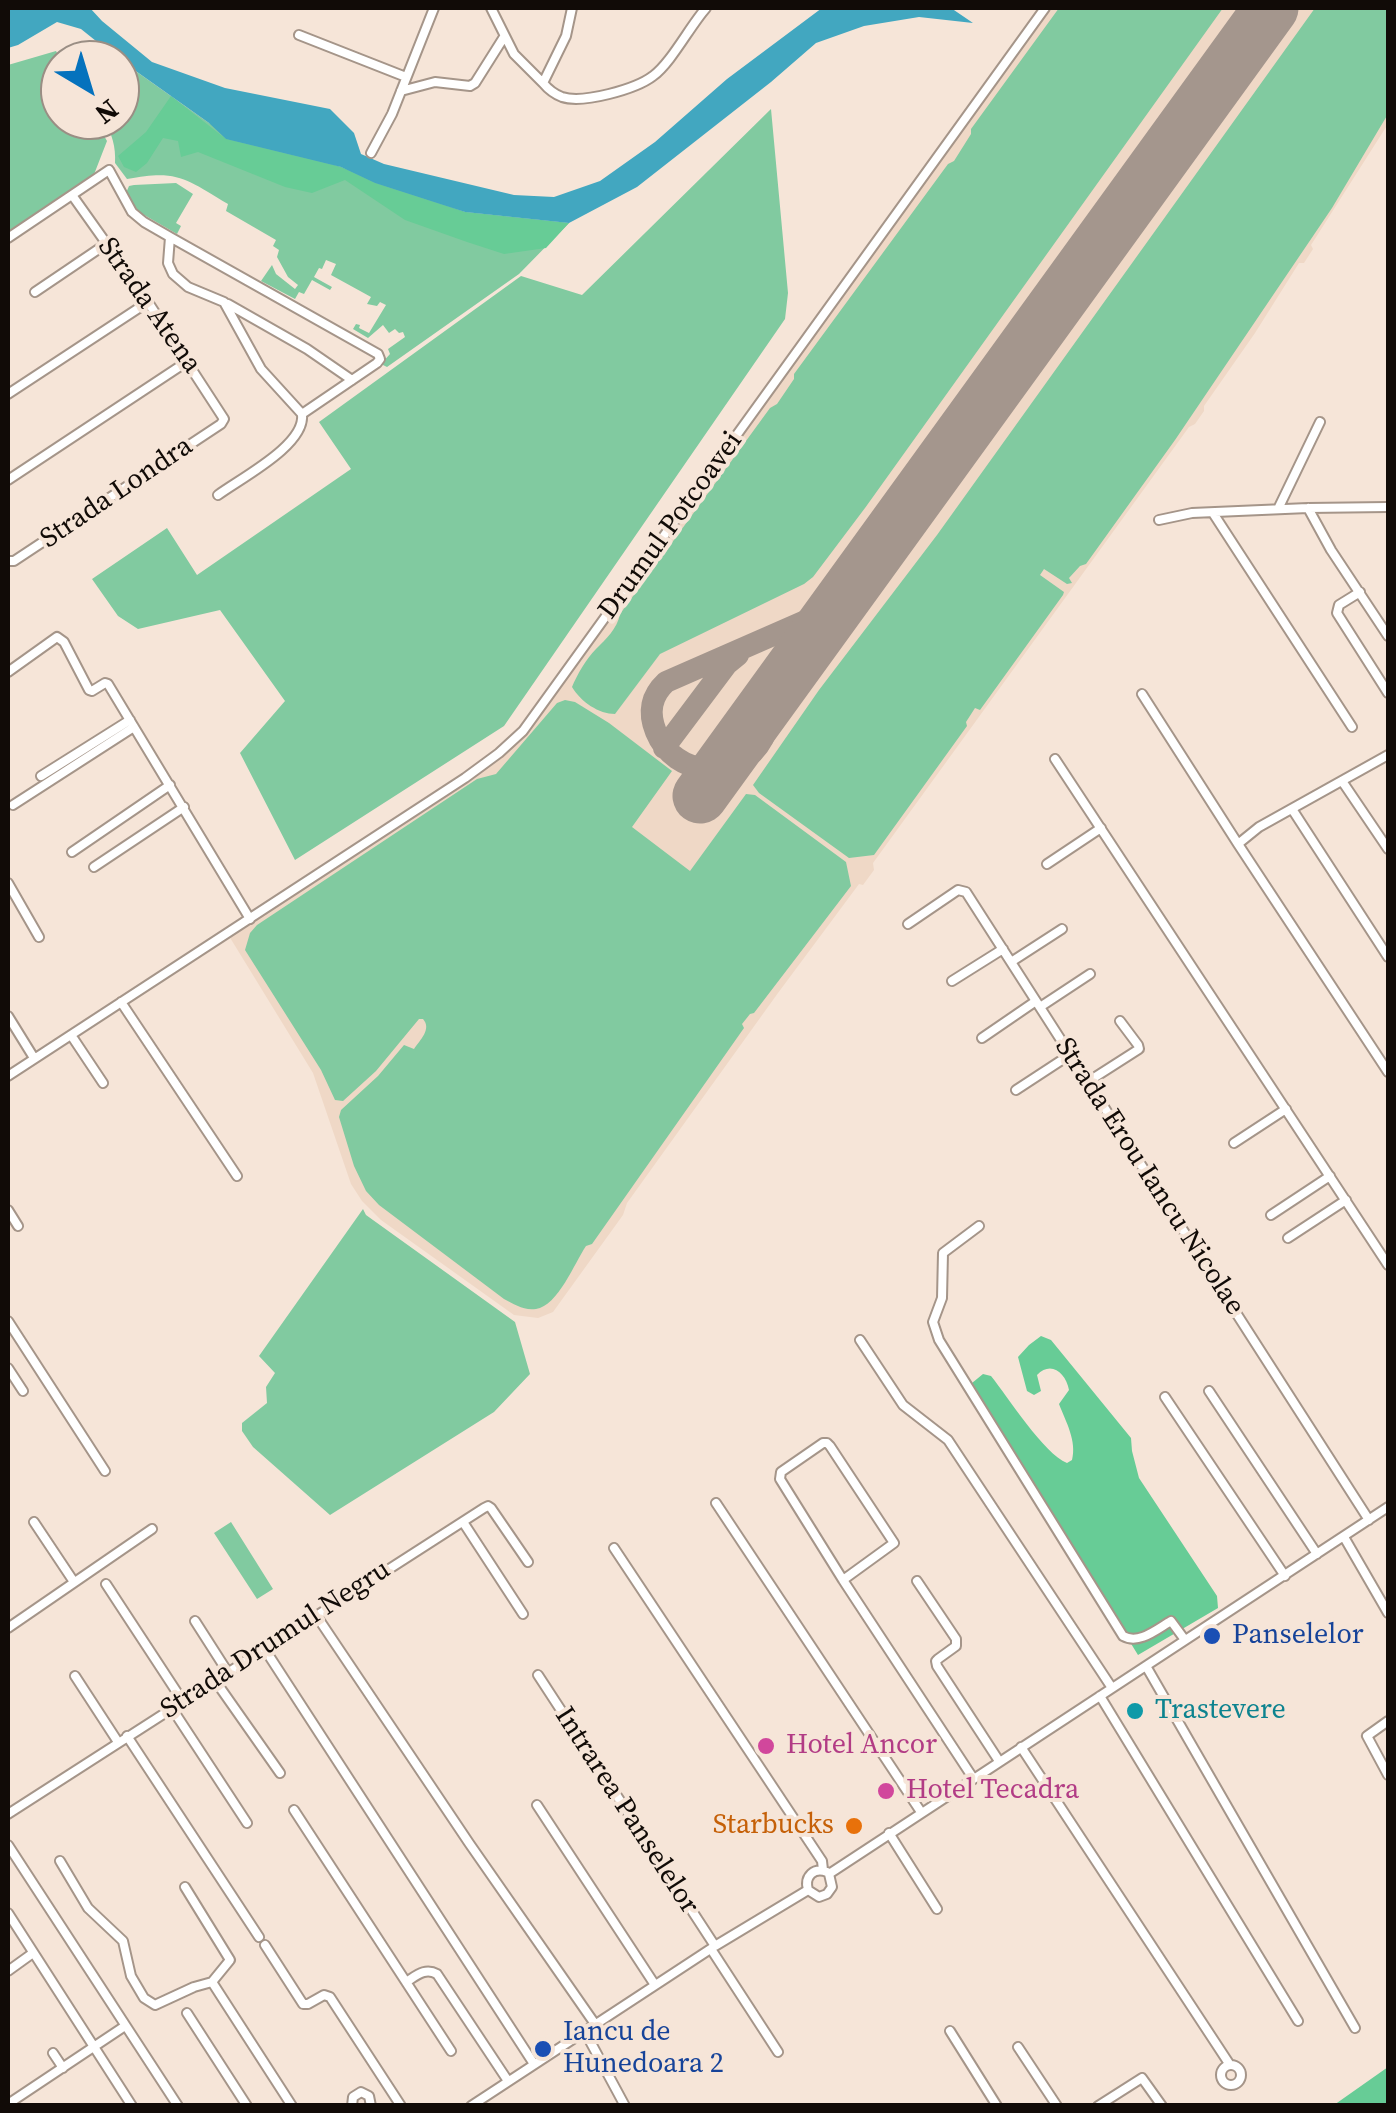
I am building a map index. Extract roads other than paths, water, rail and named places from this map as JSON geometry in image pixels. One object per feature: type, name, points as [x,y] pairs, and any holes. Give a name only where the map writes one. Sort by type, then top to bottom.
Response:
[{"type":"street","points":[[370,152],[392,114],[434,8]]},
{"type":"street","points":[[491,8],[504,37],[524,66],[546,87],[570,98],[631,88],[654,76],[705,8]]},
{"type":"street","points":[[546,87],[566,36],[572,8]]},
{"type":"street","name":"Drumul Potcoavei","points":[[8,1076],[465,778],[522,731],[1046,8]]},
{"type":"street","points":[[298,34],[406,77]]},
{"type":"street","points":[[401,91],[435,82],[470,86],[504,37]]},
{"type":"street","points":[[8,238],[109,170],[132,212],[144,222],[378,354],[377,363],[302,414]]},
{"type":"street","name":"Strada Atena","points":[[72,195],[188,360],[224,420]]},
{"type":"street","points":[[170,237],[168,264],[180,282],[307,349],[352,380]]},
{"type":"street","points":[[35,292],[106,244]]},
{"type":"street","points":[[8,394],[148,302]]},
{"type":"street","points":[[218,495],[279,454],[303,424],[302,414],[260,368],[224,302]]},
{"type":"street","points":[[8,480],[188,360]]},
{"type":"street","name":"Strada Londra","points":[[8,562],[224,420]]},
{"type":"street","points":[[1278,509],[1320,422]]},
{"type":"street","points":[[1308,508],[1388,636]]},
{"type":"street","points":[[1159,520],[1176,515],[1278,509],[1388,508]]},
{"type":"street","points":[[1212,513],[1352,728]]},
{"type":"street","points":[[1360,592],[1339,604],[1337,613],[1388,693]]},
{"type":"street","points":[[8,672],[60,638],[89,690],[108,684],[250,919]]},
{"type":"street","points":[[1142,694],[1388,1072]]},
{"type":"street","points":[[41,776],[132,723]]},
{"type":"street","points":[[12,806],[132,723]]},
{"type":"street","points":[[1238,844],[1388,755]]},
{"type":"street","points":[[1055,759],[1388,1265]]},
{"type":"street","points":[[1342,781],[1388,849]]},
{"type":"street","points":[[72,852],[170,786]]},
{"type":"street","points":[[94,867],[184,807]]},
{"type":"street","points":[[1292,809],[1388,957]]},
{"type":"street","points":[[1047,864],[1101,828]]},
{"type":"street","points":[[8,883],[40,938]]},
{"type":"street","name":"Strada Erou Iancu Nicolae","points":[[908,924],[958,890],[966,892],[1369,1520]]},
{"type":"street","points":[[1011,962],[1062,930]]},
{"type":"street","points":[[952,981],[1002,949]]},
{"type":"street","points":[[982,1038],[1090,974]]},
{"type":"street","points":[[121,1002],[237,1176]]},
{"type":"street","points":[[8,1016],[34,1058]]},
{"type":"street","points":[[1088,1082],[1139,1050],[1120,1021]]},
{"type":"street","points":[[71,1035],[104,1083]]},
{"type":"street","points":[[1377,1054],[1388,1047]]},
{"type":"street","points":[[1016,1090],[1071,1054]]},
{"type":"street","points":[[1234,1143],[1286,1109]]},
{"type":"street","points":[[1271,1214],[1330,1176]]},
{"type":"street","points":[[1288,1238],[1346,1200]]},
{"type":"street","points":[[8,1210],[18,1226]]},
{"type":"street","points":[[979,1226],[944,1253],[942,1298],[933,1322],[939,1340],[1123,1636],[1141,1638],[1171,1621],[1185,1640]]},
{"type":"street","points":[[8,1321],[105,1471]]},
{"type":"street","points":[[860,1340],[903,1405],[948,1440],[1112,1688]]},
{"type":"street","points":[[8,1368],[22,1391]]},
{"type":"street","points":[[1209,1391],[1317,1554]]},
{"type":"street","points":[[1165,1398],[1284,1576]]},
{"type":"street","points":[[842,1580],[894,1544],[830,1446],[823,1444],[779,1475],[842,1580],[972,1778]]},
{"type":"street","points":[[716,1503],[921,1812]]},
{"type":"street","points":[[523,1614],[463,1522],[488,1506],[528,1562]]},
{"type":"street","points":[[614,1548],[824,1864],[826,1872],[832,1886],[827,1894],[814,1896],[806,1881],[811,1873],[826,1872],[889,1833],[1388,1508]]},
{"type":"street","points":[[34,1522],[74,1582]]},
{"type":"street","name":"Strada Drumul Negru","points":[[8,1814],[463,1522]]},
{"type":"street","points":[[9,1623],[152,1528]]},
{"type":"street","points":[[1344,1537],[1388,1613]]},
{"type":"street","points":[[917,1582],[957,1643],[936,1661],[937,1666],[999,1761]]},
{"type":"street","points":[[106,1584],[182,1700]]},
{"type":"street","points":[[316,1615],[594,2024]]},
{"type":"street","points":[[195,1621],[227,1671]]},
{"type":"street","points":[[264,1648],[534,2064]]},
{"type":"street","points":[[1146,1666],[1355,2028]]},
{"type":"street","name":"Intrarea Panselelor","points":[[538,1675],[778,2052]]},
{"type":"street","points":[[75,1676],[118,1742]]},
{"type":"street","points":[[214,1679],[280,1772]]},
{"type":"street","points":[[1100,1696],[1298,2020]]},
{"type":"street","points":[[172,1707],[247,1824]]},
{"type":"street","points":[[1388,1721],[1367,1736],[1388,1775]]},
{"type":"street","points":[[127,1736],[303,2004],[324,1994],[330,1997],[401,2106]]},
{"type":"street","points":[[1021,1747],[1230,2065]]},
{"type":"street","points":[[537,1805],[654,1985]]},
{"type":"street","points":[[294,1810],[451,2051]]},
{"type":"street","points":[[889,1833],[936,1909]]},
{"type":"street","points":[[8,1845],[178,2106]]},
{"type":"street","points":[[60,1861],[81,1900],[123,1941],[131,1976],[147,2002],[155,2006],[194,1986],[212,1982],[229,1964],[230,1956],[185,1888]]},
{"type":"street","points":[[471,2106],[654,1985],[808,1890]]},
{"type":"street","points":[[8,1914],[132,2106]]},
{"type":"street","points":[[8,1971],[33,1953]]},
{"type":"street","points":[[406,1982],[424,1971],[437,1974],[508,2082]]},
{"type":"street","points":[[212,1982],[292,2106]]},
{"type":"street","points":[[187,2014],[246,2106]]},
{"type":"street","points":[[8,2104],[125,2026]]},
{"type":"street","points":[[584,2030],[624,2106]]},
{"type":"street","points":[[950,2030],[997,2106]]},
{"type":"street","points":[[1018,2047],[1057,2106]]},
{"type":"street","points":[[52,2052],[62,2068]]},
{"type":"street","points":[[1098,2106],[1142,2078],[1162,2106]]},
{"type":"street","points":[[352,2106],[353,2097],[361,2092],[369,2096],[371,2106]]},
{"type":"water","points":[[8,8],[90,8],[125,40],[95,40],[81,29],[57,22],[8,48]]},
{"type":"water","points":[[822,8],[951,8],[973,23],[919,17],[864,26],[816,43],[637,187],[569,223],[465,212],[375,183],[341,167],[226,139],[140,74],[140,52],[152,62],[225,88],[330,109],[354,133],[361,154],[384,164],[514,195],[554,197],[600,181],[655,142],[727,79]]},
{"type":"place","name":"Panselelor","points":[[1212,1636]]},
{"type":"place","name":"Trastevere","points":[[1135,1711]]},
{"type":"place","name":"Hotel Ancor","points":[[766,1746]]},
{"type":"place","name":"Hotel Tecadra","points":[[886,1791]]},
{"type":"place","name":"Starbucks","points":[[854,1826]]},
{"type":"place","name":"Iancu de Hunedoara 2","points":[[543,2049]]}]
